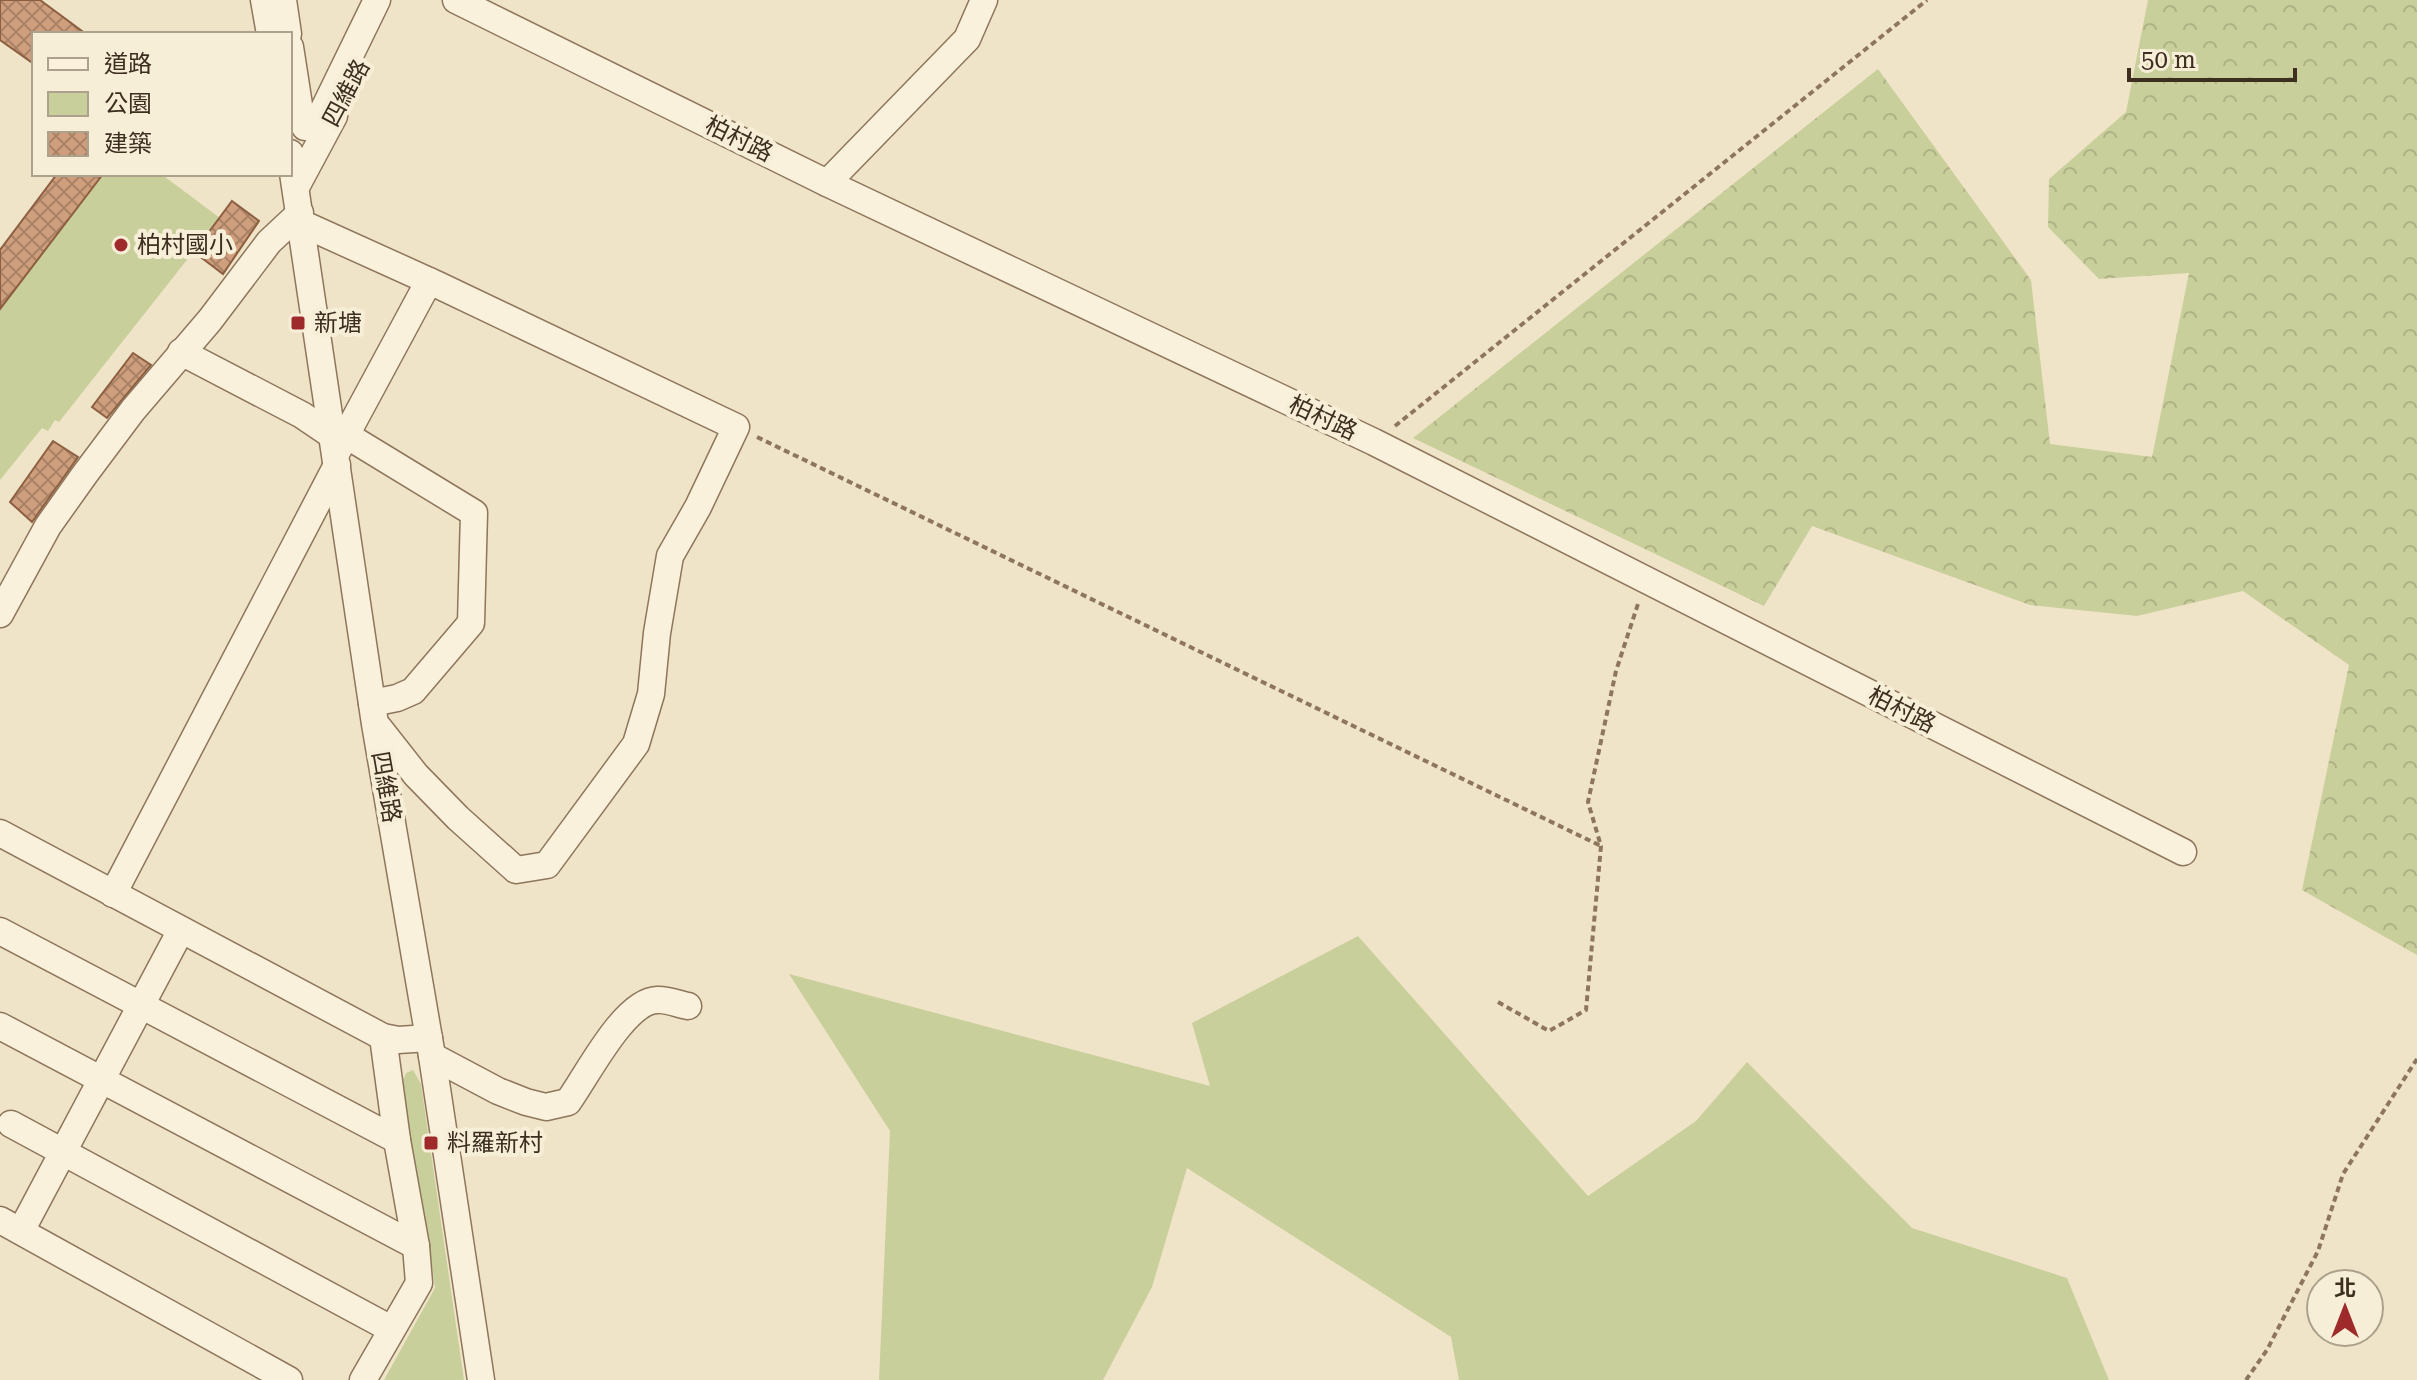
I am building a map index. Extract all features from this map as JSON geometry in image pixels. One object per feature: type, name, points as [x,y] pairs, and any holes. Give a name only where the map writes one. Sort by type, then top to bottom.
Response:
[{"type":"street","points":[[264,0],[270,32]]},
{"type":"street","points":[[283,0],[288,32]]},
{"type":"street","points":[[292,60],[301,118],[305,127],[312,128],[377,0]]},
{"type":"street","name":"四維路","points":[[396,0],[298,204],[338,448],[374,713],[431,1047],[481,1380]]},
{"type":"street","name":"柏村路","points":[[456,0],[827,183],[1374,442],[2183,852]]},
{"type":"street","points":[[827,183],[967,39],[984,0]]},
{"type":"street","points":[[0,614],[48,526],[124,423],[210,320],[298,204],[292,166]]},
{"type":"street","points":[[181,352],[302,415],[338,448],[474,513],[471,623],[413,691],[374,713],[416,775],[516,870],[547,865],[636,744],[651,694],[670,556],[698,507],[736,427],[429,281],[298,204]]},
{"type":"street","points":[[113,894],[338,448],[429,281]]},
{"type":"street","points":[[0,833],[383,1037],[431,1047],[498,1091],[546,1107],[568,1102],[623,1020],[640,1003],[658,999],[688,1006]]},
{"type":"street","points":[[181,930],[63,1151],[10,1226],[289,1380]]},
{"type":"street","points":[[0,931],[397,1140]]},
{"type":"street","points":[[0,1026],[416,1246]]},
{"type":"street","points":[[363,1380],[419,1283],[383,1037]]},
{"type":"street","points":[[11,1124],[391,1329]]},
{"type":"path","points":[[1374,442],[1927,0]]},
{"type":"path","points":[[736,427],[1601,846]]},
{"type":"path","points":[[1498,1002],[1549,1031],[1586,1010],[1601,846],[1588,802],[1616,671],[1646,580]]},
{"type":"path","points":[[2246,1380],[2267,1350],[2318,1251],[2343,1174],[2417,1059]]},
{"type":"green space","points":[[2148,0],[2417,0],[2417,955],[2302,890],[2349,665],[2243,591],[2137,616],[2030,605],[1812,526],[1764,606],[1413,438],[1878,69],[2031,280],[2050,444],[2152,457],[2189,273],[2099,279],[2048,227],[2049,179],[2126,112]]},
{"type":"green space","points":[[101,176],[164,176],[220,218],[59,422],[55,420],[48,431],[42,428],[0,480],[0,309]]},
{"type":"green space","points":[[1358,936],[1588,1196],[1696,1121],[1747,1062],[1912,1228],[2067,1278],[2109,1380],[1459,1380],[1451,1337],[1187,1168],[1152,1287],[1103,1380],[879,1380],[890,1131],[789,974],[1210,1086],[1192,1023]]},
{"type":"green space","points":[[413,1070],[421,1084],[464,1380],[384,1380],[435,1288],[399,1089],[406,1073]]},
{"type":"building","points":[[0,0],[40,0],[83,32],[32,32],[32,63],[0,40]]},
{"type":"building","points":[[56,176],[101,176],[0,309],[0,250]]},
{"type":"building","points":[[232,201],[259,221],[223,274],[194,252]]},
{"type":"building","points":[[133,353],[151,365],[107,418],[92,407]]},
{"type":"building","points":[[53,441],[78,457],[32,522],[10,502]]},
{"type":"place","name":"柏村國小","points":[[121,245]]},
{"type":"place","name":"新塘","points":[[298,323]]},
{"type":"place","name":"料羅新村","points":[[431,1143]]}]
